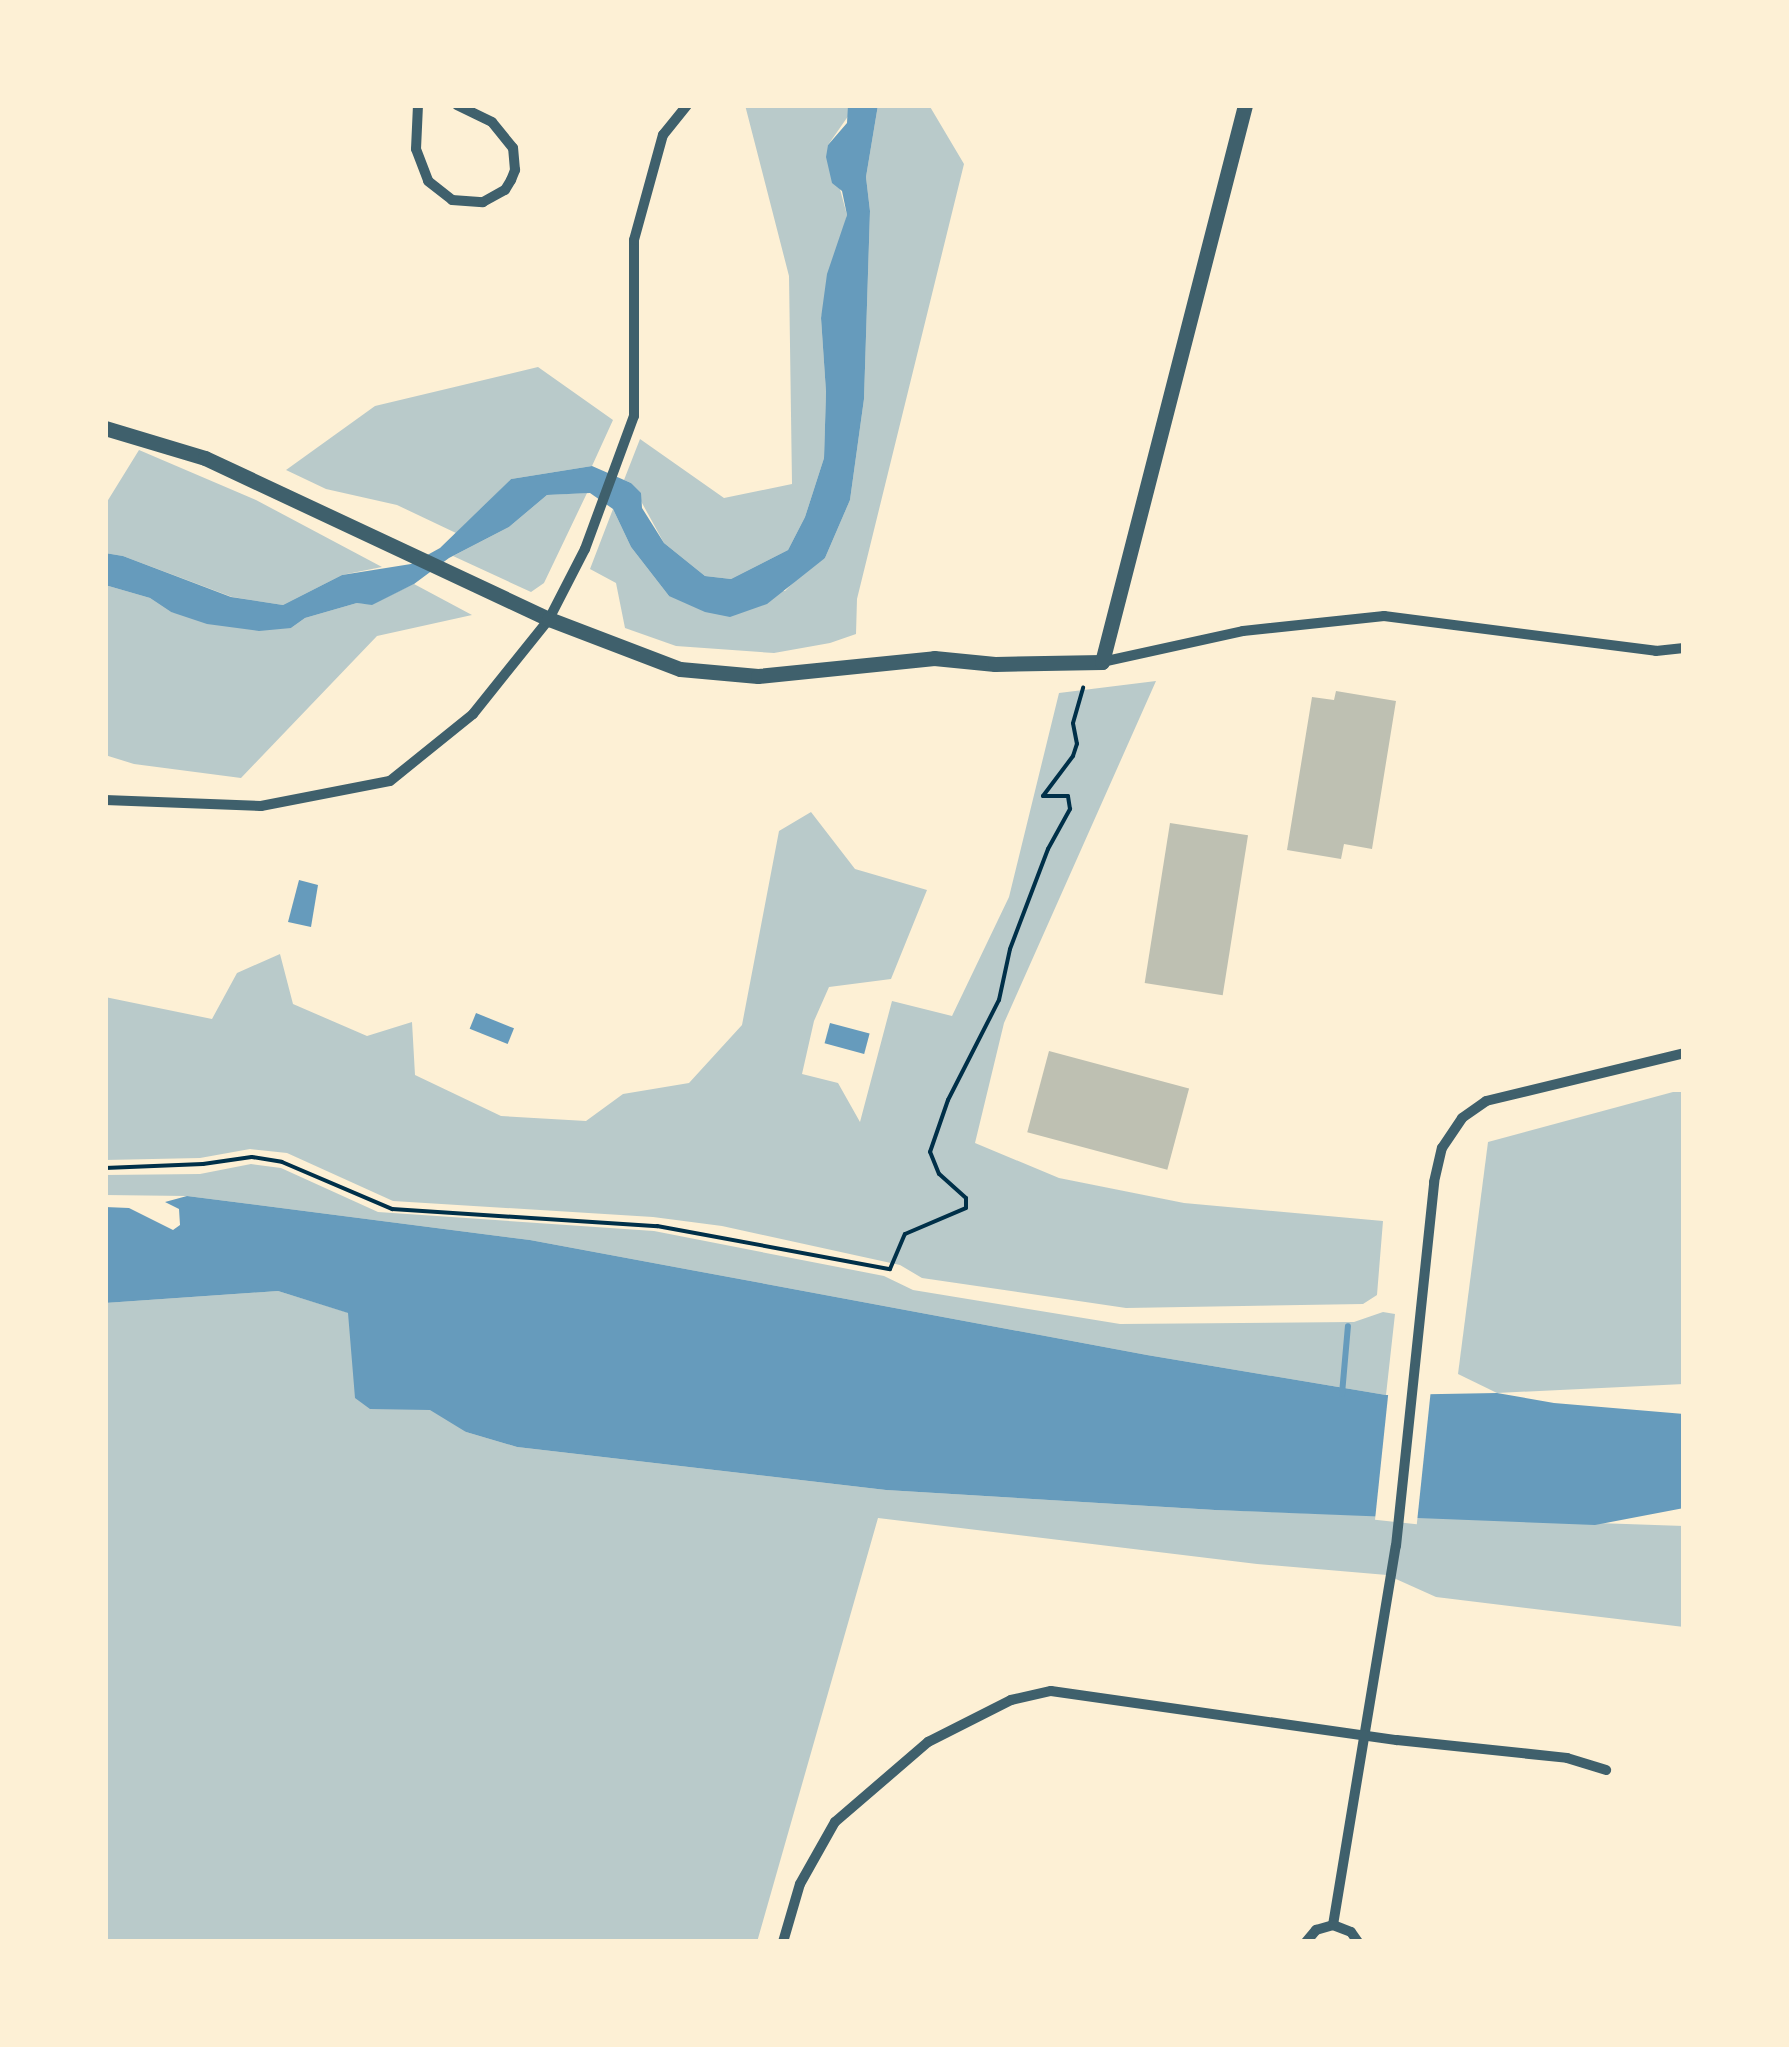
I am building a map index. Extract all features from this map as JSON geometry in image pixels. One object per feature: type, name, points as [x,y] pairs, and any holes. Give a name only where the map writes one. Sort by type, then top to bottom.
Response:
[{"type":"street","points":[[418,105],[416,149],[428,182],[452,200],[483,202],[505,190],[511,180],[516,170],[512,148],[492,122],[457,105]]},
{"type":"street","points":[[105,800],[261,806],[390,781],[473,714],[549,619],[586,549],[634,416],[634,240],[663,134],[687,105]]},
{"type":"street","points":[[1102,662],[1245,105]]},
{"type":"street","points":[[105,428],[205,458],[549,619],[680,669],[758,676],[934,658],[996,664],[1102,662],[1243,631],[1384,616],[1656,651],[1684,648]]},
{"type":"street","points":[[1332,1925],[1396,1546],[1434,1182],[1442,1148],[1472,1109],[1486,1102],[1684,1053]]},
{"type":"street","points":[[784,1942],[800,1884],[835,1822],[928,1742],[1011,1700],[1050,1691],[1365,1736],[1567,1758],[1606,1770]]},
{"type":"street","points":[[1306,1942],[1316,1930],[1332,1925],[1351,1932],[1358,1942]]},
{"type":"path","points":[[105,1168],[202,1164],[252,1157],[282,1162],[392,1209],[658,1226],[890,1269],[906,1234],[966,1208],[966,1198],[939,1174],[930,1152],[948,1100],[999,1000],[1010,950],[1048,848],[1070,809],[1068,796],[1043,796],[1077,744],[1073,723],[1083,687]]},
{"type":"shaded area","points":[[745,105],[848,105],[851,112],[828,145],[847,215],[821,318],[826,392],[824,458],[805,517],[788,550],[731,579],[705,576],[664,543],[631,483],[624,480],[640,439],[724,498],[792,484],[789,276]]},
{"type":"shaded area","points":[[878,105],[929,105],[964,164],[857,599],[856,634],[774,653],[676,646],[625,628],[616,583],[590,569],[613,509],[631,547],[669,596],[785,591],[807,568],[825,558],[850,500],[864,399],[870,211],[866,177]]},
{"type":"shaded area","points":[[538,367],[613,420],[592,466],[511,479],[456,533],[397,505],[326,489],[286,470],[375,406]]},
{"type":"shaded area","points":[[139,450],[256,500],[382,567],[342,575],[283,605],[232,597],[123,556],[105,553],[105,505]]},
{"type":"shaded area","points":[[587,493],[544,583],[531,592],[453,556],[509,527],[547,495]]},
{"type":"shaded area","points":[[414,584],[472,615],[377,636],[241,778],[134,764],[105,755],[105,585],[150,598],[171,612],[291,628],[305,618],[357,603],[372,604]]},
{"type":"shaded area","points":[[1156,681],[1004,1023],[975,1143],[1059,1178],[1184,1203],[1383,1221],[1377,1295],[1363,1304],[1126,1308],[922,1278],[900,1265],[722,1226],[653,1217],[393,1201],[287,1153],[250,1149],[200,1158],[105,1160],[105,997],[212,1019],[237,973],[280,954],[293,1004],[367,1036],[412,1022],[415,1075],[501,1116],[586,1121],[623,1094],[689,1083],[742,1025],[779,831],[811,812],[855,869],[927,890],[891,979],[829,987],[814,1021],[802,1074],[838,1083],[860,1122],[892,1001],[952,1016],[1009,897],[1059,693]]},
{"type":"shaded area","points":[[1684,1092],[1684,1384],[1497,1393],[1458,1374],[1488,1142]]},
{"type":"shaded area","points":[[251,1164],[281,1168],[378,1212],[654,1231],[884,1276],[913,1290],[1120,1324],[1354,1322],[1383,1312],[1395,1314],[1386,1395],[1147,1355],[530,1240],[187,1196],[105,1195],[105,1175],[200,1174]]},
{"type":"shaded area","points":[[278,1291],[349,1313],[466,1432],[517,1447],[886,1490],[1215,1510],[1684,1526],[1684,1627],[1436,1597],[1387,1575],[1257,1564],[878,1518],[757,1942],[105,1942],[105,1303]]},
{"type":"water","points":[[848,105],[878,105],[866,177],[870,211],[864,399],[850,500],[825,558],[767,604],[730,617],[705,612],[669,596],[631,547],[613,509],[590,493],[547,495],[509,527],[449,558],[414,584],[372,605],[357,603],[305,618],[291,628],[259,631],[207,624],[171,612],[150,598],[105,585],[105,553],[123,556],[231,597],[283,605],[342,575],[411,564],[440,548],[511,479],[592,466],[631,483],[641,493],[642,508],[664,543],[705,576],[731,579],[788,550],[805,517],[824,458],[826,392],[821,318],[827,274],[847,215],[842,191],[832,183],[826,157],[828,145],[847,123]]},
{"type":"water","points":[[299,880],[318,885],[311,927],[288,922]]},
{"type":"water","points":[[476,1013],[514,1028],[508,1044],[470,1029]]},
{"type":"water","points":[[830,1023],[870,1034],[864,1054],[825,1043]]},
{"type":"water","points":[[187,1196],[530,1240],[1147,1355],[1386,1395],[1497,1393],[1554,1403],[1684,1414],[1684,1508],[1595,1525],[1215,1510],[886,1490],[517,1447],[466,1432],[430,1410],[370,1409],[355,1398],[348,1313],[278,1291],[105,1303],[105,1207],[129,1208],[173,1230],[180,1225],[179,1209],[165,1202]]},
{"type":"pier","points":[[1389,1385],[1431,1389],[1417,1524],[1375,1520]]},
{"type":"building","points":[[1336,691],[1396,701],[1372,849],[1344,844],[1341,859],[1287,850],[1312,697],[1334,700]]},
{"type":"building","points":[[1170,823],[1248,835],[1223,995],[1145,983]]},
{"type":"building","points":[[1049,1051],[1189,1089],[1167,1170],[1027,1132]]},
{"type":"waterway","points":[[1342,1394],[1348,1326]]}]
